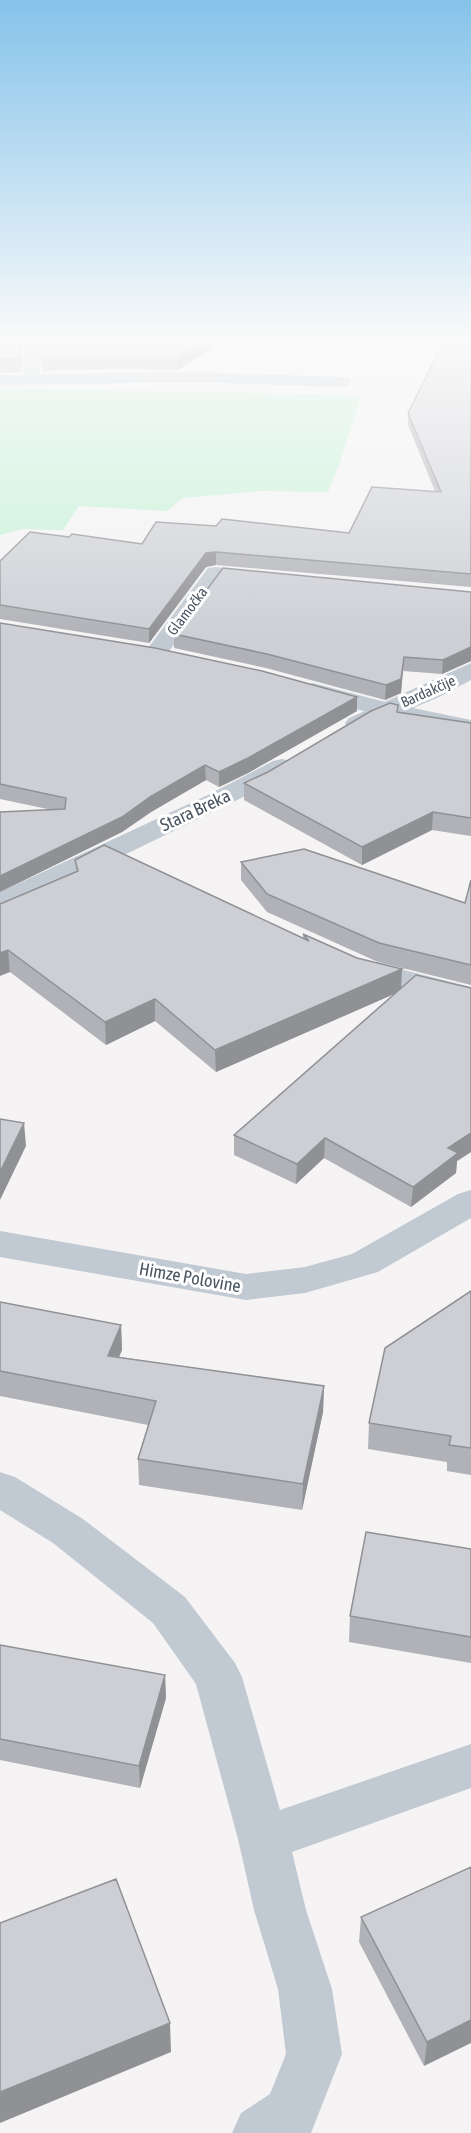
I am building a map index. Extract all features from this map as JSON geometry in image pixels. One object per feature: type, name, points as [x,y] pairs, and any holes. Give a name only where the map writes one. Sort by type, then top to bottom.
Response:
[{"type":"street","name":"Glamočka","points":[[157,653],[216,573],[239,575]]},
{"type":"street","name":"Bardakčije","points":[[386,710],[469,674]]},
{"type":"street","name":"Bardakčije","points":[[288,683],[386,710],[471,728]]},
{"type":"street","points":[[340,733],[386,710]]},
{"type":"street","name":"Stara Breka","points":[[0,903],[28,892],[105,852],[258,781],[299,757]]},
{"type":"street","points":[[105,852],[138,867]]},
{"type":"street","points":[[334,956],[367,971],[471,996]]},
{"type":"street","name":"Himze Polovine","points":[[0,1244],[246,1287],[305,1280],[365,1263],[471,1202]]},
{"type":"street","points":[[0,1490],[69,1531],[169,1610],[218,1677],[263,1839],[280,1910],[305,1989],[314,2054],[290,2114],[261,2133]]},
{"type":"street","points":[[263,1839],[471,1766]]},
{"type":"green space","points":[[0,441],[347,441],[328,492],[261,491],[183,498],[167,511],[79,506],[63,530],[22,529],[0,535]]},
{"type":"building","points":[[420,441],[471,441],[471,574],[216,552],[206,553],[149,629],[0,605],[0,561],[30,532],[69,537],[72,534],[142,544],[156,522],[216,526],[222,519],[349,533],[372,487],[441,492]]},
{"type":"building","points":[[223,568],[471,592],[471,647],[443,660],[404,657],[401,679],[386,685],[267,654],[174,634]]},
{"type":"building","points":[[0,623],[155,648],[262,671],[357,697],[219,772],[205,765],[150,797],[122,817],[0,876],[0,812],[65,809],[66,798],[0,784]]},
{"type":"building","points":[[390,703],[398,705],[397,712],[471,723],[471,818],[433,812],[362,847],[244,783],[268,772],[371,711]]},
{"type":"building","points":[[104,845],[309,941],[303,934],[357,958],[402,969],[215,1050],[155,999],[105,1022],[8,950],[0,953],[0,904],[78,871],[75,860]]},
{"type":"building","points":[[304,849],[465,903],[471,880],[471,965],[379,943],[267,894],[241,862]]},
{"type":"building","points":[[416,975],[471,988],[471,1133],[448,1148],[458,1153],[413,1187],[325,1138],[297,1164],[234,1135]]},
{"type":"building","points":[[0,1119],[24,1123],[0,1172]]},
{"type":"building","points":[[471,1291],[471,1448],[449,1445],[451,1436],[369,1423],[385,1348]]},
{"type":"building","points":[[0,1302],[121,1325],[108,1356],[324,1386],[303,1484],[138,1459],[156,1401],[0,1371]]},
{"type":"building","points":[[366,1532],[471,1549],[471,1637],[350,1616]]},
{"type":"building","points":[[0,1645],[165,1675],[139,1766],[0,1739]]},
{"type":"building","points":[[471,1867],[471,2020],[427,2042],[361,1917]]},
{"type":"building","points":[[116,1879],[170,2023],[0,2092],[0,1923]]}]
